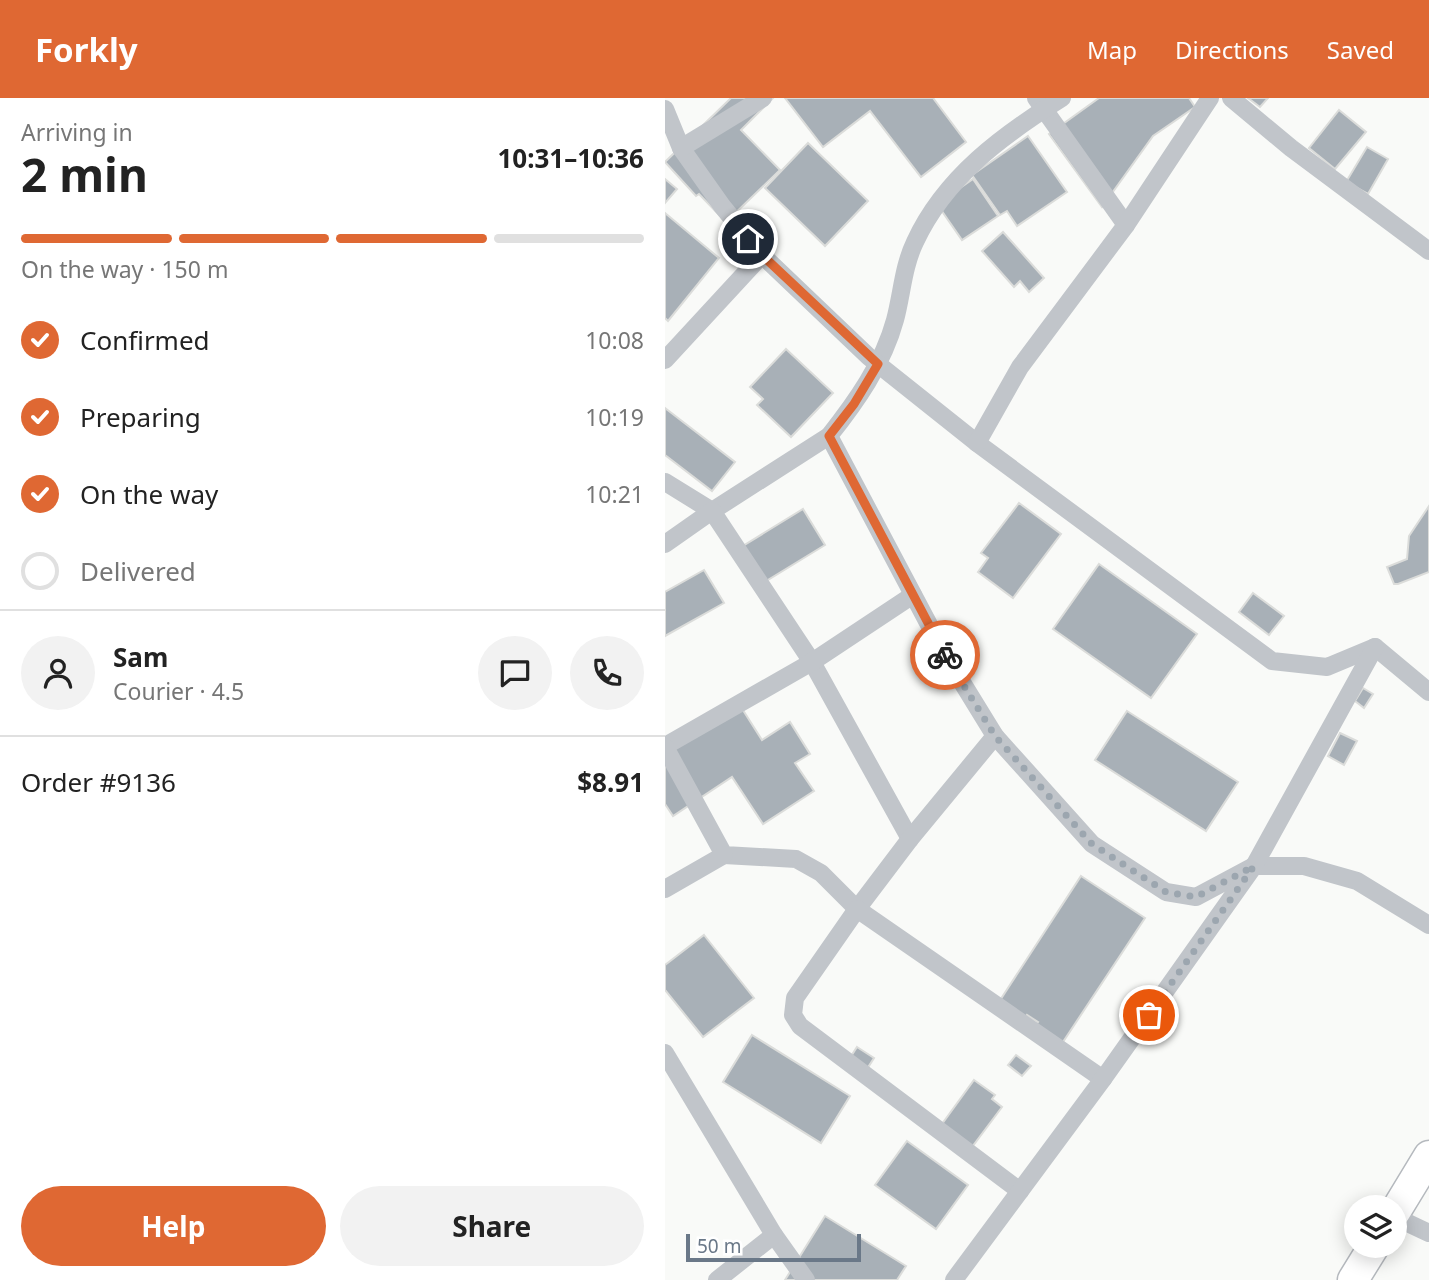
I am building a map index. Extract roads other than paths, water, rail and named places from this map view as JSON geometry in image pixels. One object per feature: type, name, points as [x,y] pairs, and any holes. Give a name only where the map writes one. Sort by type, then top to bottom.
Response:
[{"type":"main road","points":[[1406,1195],[1429,1156]]},
{"type":"main road","points":[[1353,1280],[1367,1258]]},
{"type":"street","points":[[681,148],[763,98]]},
{"type":"street","points":[[665,544],[829,436],[854,404],[878,364],[894,323],[914,243],[939,202],[960,175],[1040,104],[1062,98]]},
{"type":"street","points":[[977,443],[1020,367],[1126,225],[1210,98]]},
{"type":"street","points":[[1231,98],[1291,148],[1429,251]]},
{"type":"street","points":[[1040,104],[1126,225]]},
{"type":"street","points":[[665,109],[681,148],[722,206],[762,255],[878,364],[977,443],[1272,661],[1327,667],[1374,647]]},
{"type":"street","points":[[665,360],[762,255]]},
{"type":"street","points":[[829,436],[944,653],[995,736],[1092,844],[1166,892],[1196,897],[1254,866],[1304,866],[1357,881],[1429,925]]},
{"type":"street","points":[[665,482],[712,512],[813,662],[910,839]]},
{"type":"street","points":[[724,855],[665,746],[813,662],[913,595]]},
{"type":"street","points":[[1374,647],[1429,692]]},
{"type":"street","points":[[954,1280],[1103,1079],[1254,866],[1374,647]]},
{"type":"street","points":[[995,736],[910,839],[857,909],[795,998],[793,1016],[800,1027],[1020,1192]]},
{"type":"street","points":[[665,889],[724,855],[796,859],[821,873],[857,909],[1103,1079]]},
{"type":"street","points":[[665,1053],[774,1235],[806,1280]]},
{"type":"street","points":[[665,1092],[682,1084]]},
{"type":"street","points":[[1407,1221],[1429,1233]]},
{"type":"street","points":[[717,1280],[774,1235]]}]
